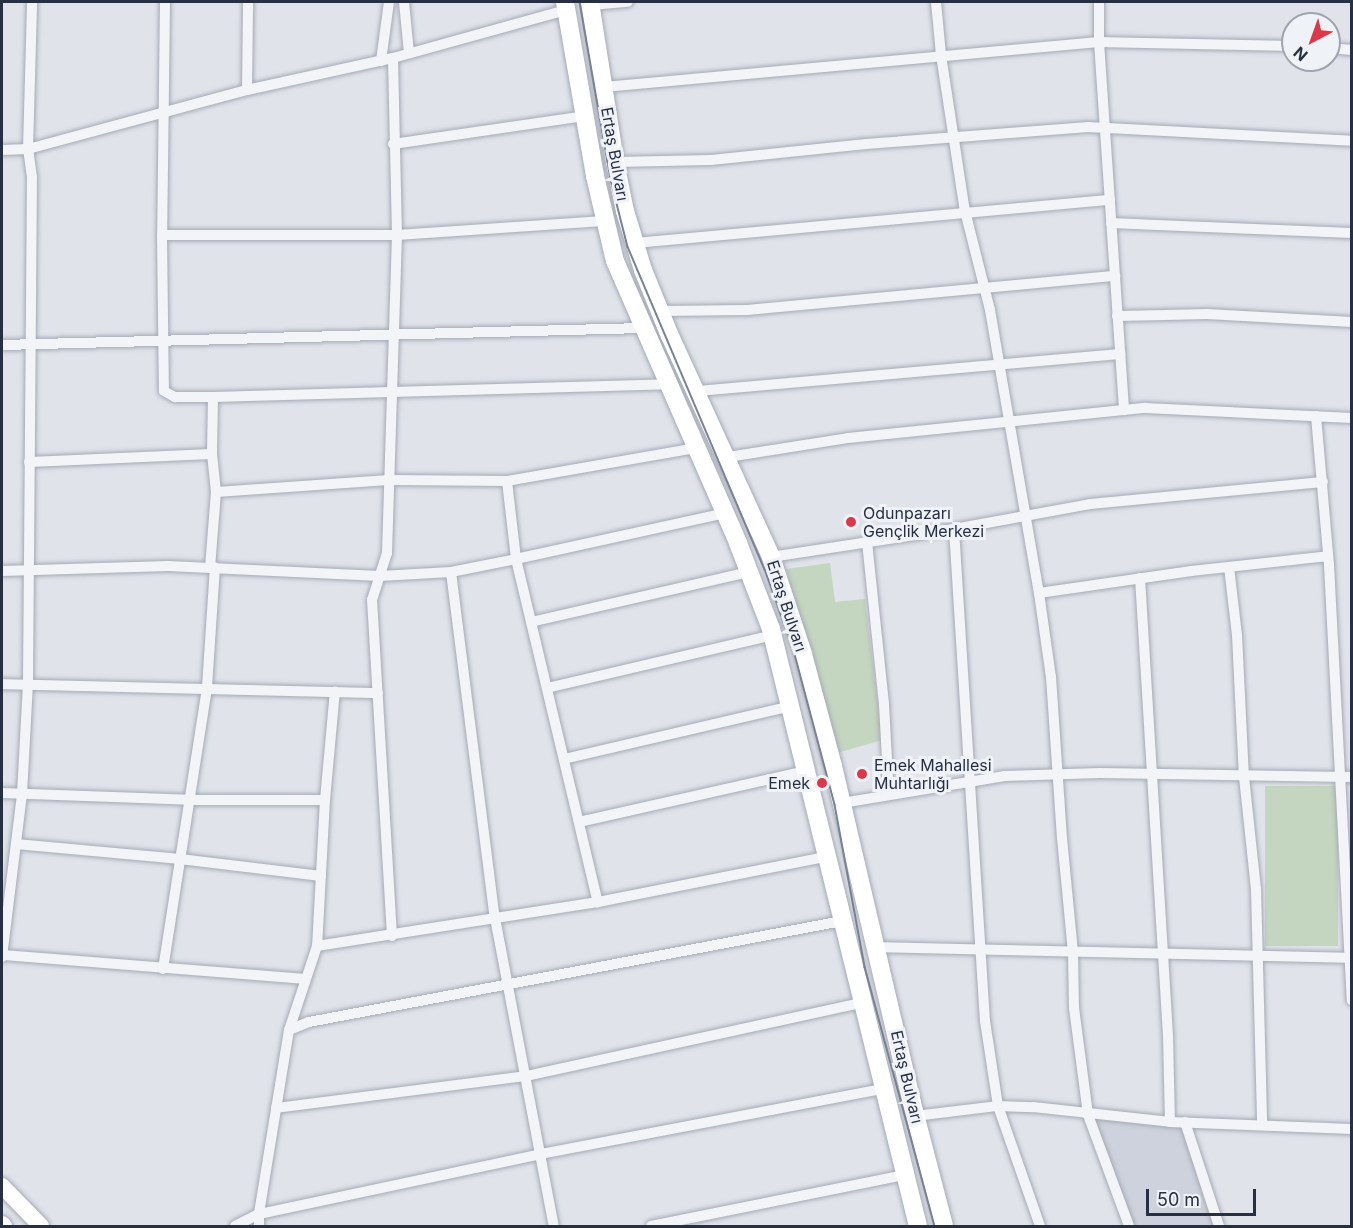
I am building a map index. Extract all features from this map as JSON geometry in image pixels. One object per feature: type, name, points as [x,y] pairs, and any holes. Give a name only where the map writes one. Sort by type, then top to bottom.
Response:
[{"type":"main road","name":"Ertaş Bulvarı","points":[[590,3],[615,162],[635,243],[660,311],[771,557],[803,654],[842,803],[915,1116],[944,1227]]},
{"type":"main road","name":"Ertaş Bulvarı","points":[[566,6],[604,221],[615,261],[725,513],[773,636],[918,1227]]},
{"type":"main road","points":[[2,1186],[40,1227]]},
{"type":"street","points":[[32,2],[28,149],[32,177],[27,684],[22,794],[2,956],[304,979]]},
{"type":"street","points":[[165,2],[162,113],[164,392],[175,397],[213,397],[668,384]]},
{"type":"street","points":[[247,90],[248,2]]},
{"type":"street","points":[[381,61],[389,2]]},
{"type":"street","points":[[404,2],[409,54]]},
{"type":"street","points":[[590,3],[628,2]]},
{"type":"street","points":[[936,2],[941,55],[965,211],[985,290],[1039,593],[1051,677],[1073,952],[1074,1008],[1088,1115],[1129,1227]]},
{"type":"street","points":[[1099,2],[1099,42],[1124,410]]},
{"type":"street","points":[[2,150],[28,149],[247,90],[409,54],[566,6]]},
{"type":"street","points":[[604,87],[801,71],[941,55],[1099,42],[1281,46]]},
{"type":"street","points":[[392,936],[372,600],[387,553],[397,235],[393,144],[393,58]]},
{"type":"street","points":[[393,144],[586,116]]},
{"type":"street","points":[[615,162],[711,159],[867,144],[1105,128],[1352,141]]},
{"type":"street","points":[[635,243],[965,211],[1015,211],[1110,200]]},
{"type":"street","points":[[162,235],[397,235],[604,221]]},
{"type":"street","points":[[1111,223],[1352,233]]},
{"type":"street","points":[[660,311],[747,310],[985,290],[1115,276]]},
{"type":"street","points":[[1117,315],[1208,314],[1352,322]]},
{"type":"street","points":[[2,345],[643,328]]},
{"type":"street","points":[[697,391],[1120,354]]},
{"type":"street","points":[[163,969],[207,687],[216,492],[212,454],[213,397]]},
{"type":"street","points":[[728,458],[848,438],[1145,408],[1352,418]]},
{"type":"street","points":[[1317,416],[1346,777],[1352,1000]]},
{"type":"street","points":[[216,492],[389,480],[507,481],[696,448]]},
{"type":"street","points":[[29,462],[212,454]]},
{"type":"street","points":[[507,481],[516,559],[598,902]]},
{"type":"street","points":[[771,557],[954,529],[1025,514],[1090,504],[1323,482]]},
{"type":"street","points":[[2,571],[213,568],[380,576],[451,572],[725,513]]},
{"type":"street","points":[[954,529],[968,782],[985,1021],[998,1106],[1040,1227]]},
{"type":"street","points":[[867,542],[884,704],[890,795]]},
{"type":"street","points":[[1039,593],[1140,578],[1328,556]]},
{"type":"street","points":[[1229,567],[1237,635],[1244,777],[1256,889],[1262,1041],[1262,1124]]},
{"type":"street","points":[[451,572],[495,918],[554,1227]]},
{"type":"street","points":[[531,622],[749,572]]},
{"type":"street","points":[[1140,578],[1163,954],[1170,1122]]},
{"type":"street","points":[[547,688],[773,636]]},
{"type":"street","points":[[2,684],[207,687],[378,693]]},
{"type":"street","points":[[260,1227],[258,1214],[290,1030],[304,979],[317,946],[325,800],[336,692]]},
{"type":"street","points":[[564,759],[791,706]]},
{"type":"street","points":[[579,822],[806,771]]},
{"type":"street","points":[[842,803],[1005,776],[1152,774],[1346,777]]},
{"type":"street","points":[[2,793],[189,800],[325,800]]},
{"type":"street","points":[[16,844],[180,859],[321,876]]},
{"type":"street","points":[[317,946],[598,902],[826,857]]},
{"type":"street","points":[[290,1030],[309,1022],[842,921]]},
{"type":"street","points":[[877,947],[1350,958]]},
{"type":"street","points":[[276,1108],[526,1076],[862,1003]]},
{"type":"street","points":[[235,1227],[258,1214],[541,1154],[883,1089]]},
{"type":"street","points":[[915,1116],[998,1106],[1033,1107],[1088,1115],[1170,1122],[1352,1129]]},
{"type":"street","points":[[1185,1122],[1219,1227]]},
{"type":"street","points":[[651,1227],[905,1175]]},
{"type":"shaded area","points":[[1088,1115],[1185,1122],[1223,1226],[1129,1226]]},
{"type":"green space","points":[[830,563],[835,602],[865,599],[882,740],[837,753],[786,569]]},
{"type":"green space","points":[[1265,786],[1338,786],[1338,946],[1265,946]]},
{"type":"tram line","points":[[580,2],[611,180],[628,247],[765,569],[793,647],[835,805],[865,967],[935,1226]]},
{"type":"place","name":"Odunpazarı Gençlik Merkezi","points":[[851,522]]},
{"type":"place","name":"Emek Mahallesi Muhtarlığı","points":[[862,774]]},
{"type":"place","name":"Emek","points":[[822,783]]}]
